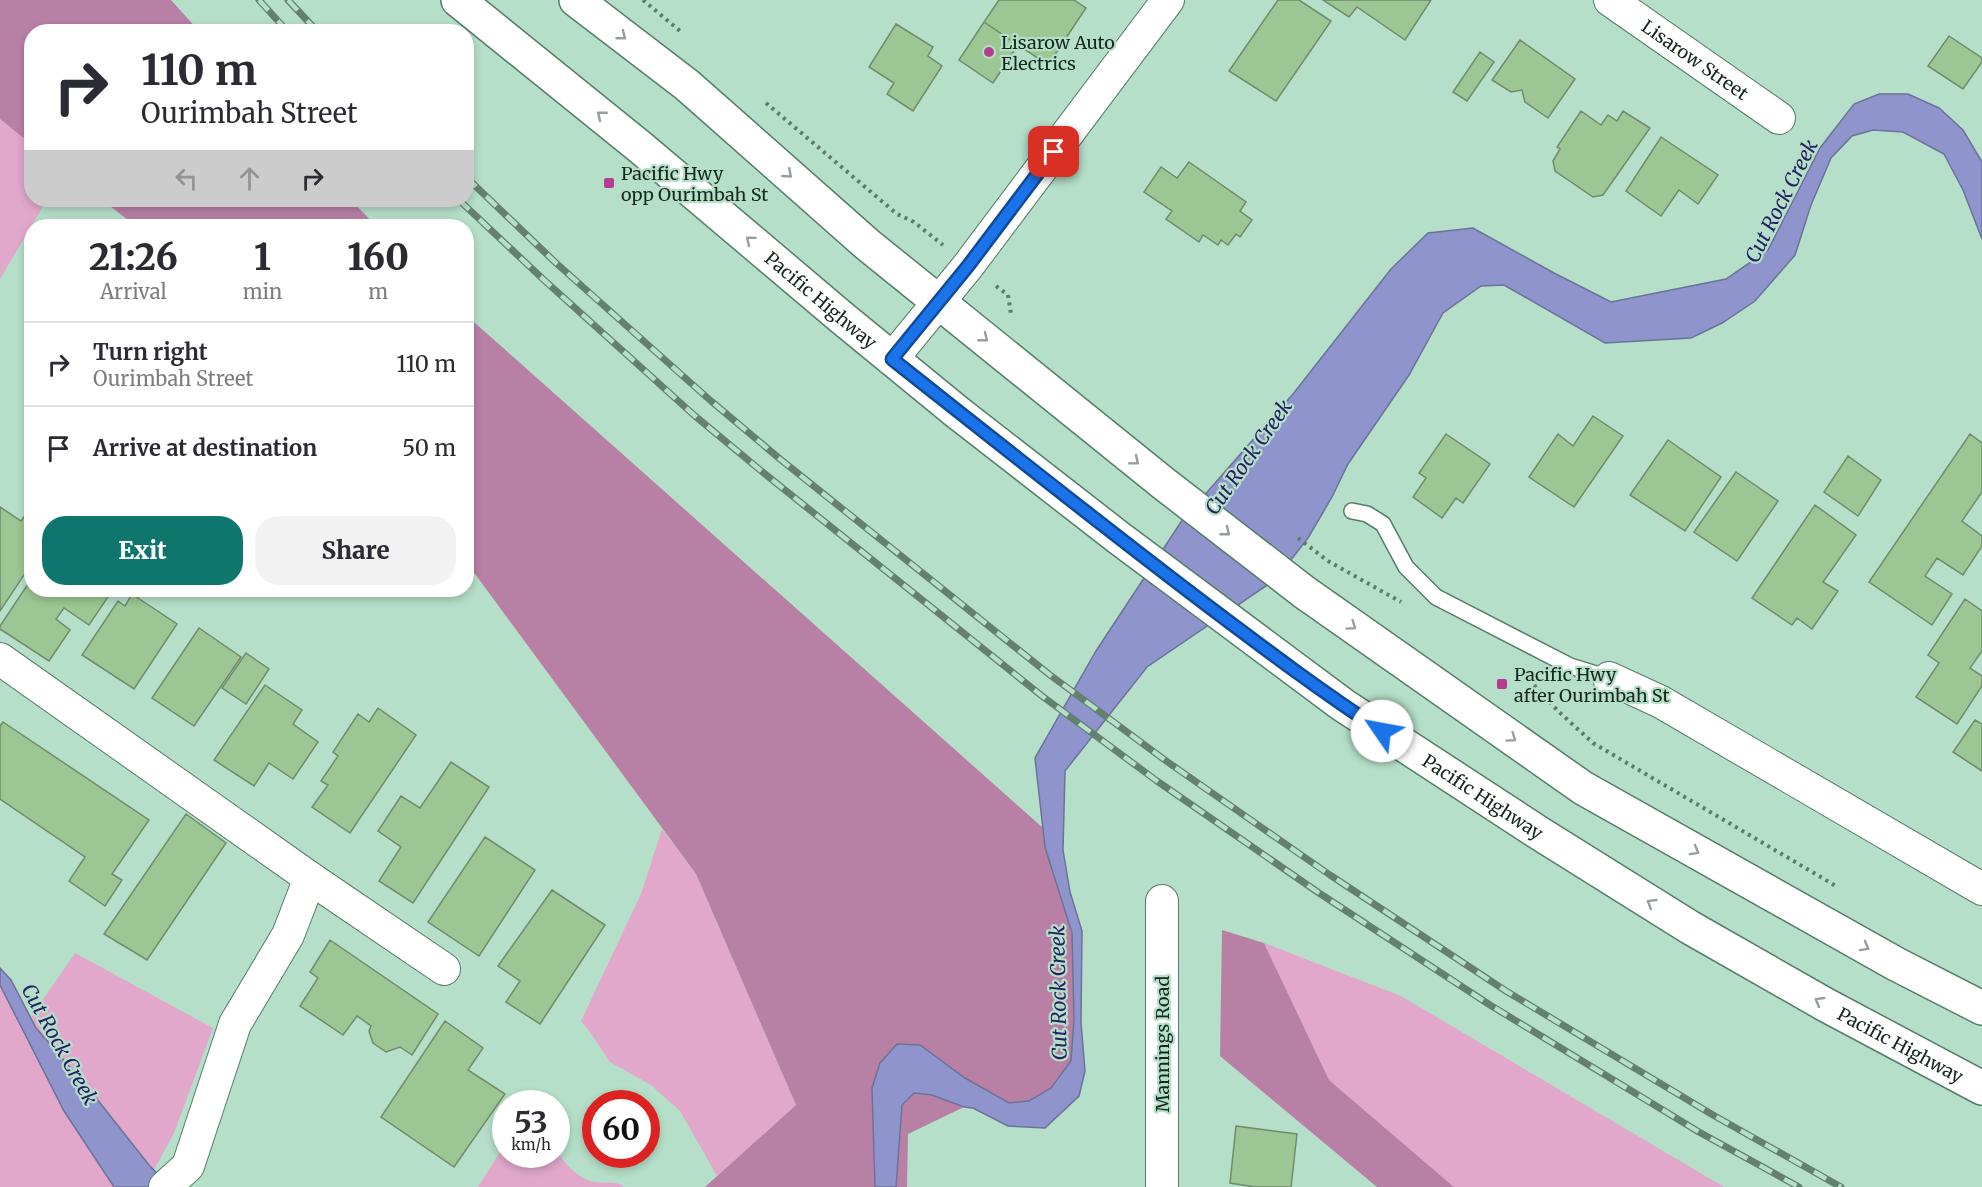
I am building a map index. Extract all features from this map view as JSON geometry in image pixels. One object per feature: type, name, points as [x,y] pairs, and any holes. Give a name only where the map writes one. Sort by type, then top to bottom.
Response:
[{"type":"main road","name":"Pacific Highway","points":[[458,0],[640,147],[892,359],[1119,538],[1343,705],[1607,877],[1826,1005],[1982,1089]]},
{"type":"main road","points":[[576,0],[687,85],[868,245],[1163,483],[1304,592],[1583,788],[1896,964],[1982,1008]]},
{"type":"street","points":[[892,359],[968,266],[1168,0]]},
{"type":"street","name":"Lisarow Street","points":[[1610,0],[1779,118]]},
{"type":"street","points":[[0,659],[310,878],[444,969]]},
{"type":"street","points":[[1609,678],[1660,702],[1982,889]]},
{"type":"street","points":[[165,1187],[188,1166],[235,1024],[288,935],[310,878]]},
{"type":"street","name":"Mannings Road","points":[[1162,901],[1162,1187]]},
{"type":"lane","points":[[1352,511],[1367,514],[1383,524],[1406,567],[1436,597],[1570,666],[1609,678]]},
{"type":"path","points":[[643,0],[688,38]]},
{"type":"path","points":[[761,99],[897,214],[914,222],[930,234]]},
{"type":"path","points":[[1328,561],[1408,606]]},
{"type":"path","points":[[1521,670],[1558,711],[1593,743],[1840,888]]},
{"type":"shaded area","points":[[0,0],[171,0],[193,24],[24,24],[24,138],[0,119]]},
{"type":"shaded area","points":[[0,119],[24,138],[24,207],[43,207],[36,219],[24,219],[24,239],[0,279]]},
{"type":"shaded area","points":[[111,207],[358,207],[369,219],[127,219]]},
{"type":"shaded area","points":[[474,322],[1042,827],[1045,847],[1072,933],[1074,1019],[1071,1061],[1051,1088],[1029,1101],[1009,1103],[965,1078],[920,1045],[875,1148],[875,1187],[705,1187],[796,1105],[696,874],[474,573]]},
{"type":"shaded area","points":[[662,829],[696,874],[796,1105],[717,1176],[680,1111],[660,1093],[660,1090],[610,1062],[581,1021],[641,894]]},
{"type":"shaded area","points":[[1222,930],[1264,943],[1329,1080],[1454,1187],[1377,1187],[1220,1056]]},
{"type":"shaded area","points":[[1264,943],[1401,996],[1724,1187],[1454,1187],[1329,1080]]},
{"type":"shaded area","points":[[75,953],[213,1028],[174,1133],[154,1170],[36,1028],[31,1017]]},
{"type":"shaded area","points":[[0,985],[64,1111],[115,1187],[0,1187]]},
{"type":"shaded area","points":[[914,1093],[932,1095],[964,1107],[908,1134],[907,1187],[896,1187],[902,1104]]},
{"type":"shaded area","points":[[492,1165],[492,1168],[570,1168],[585,1179],[594,1182],[616,1183],[624,1187],[478,1187]]},
{"type":"water","name":"Cut Rock Creek","points":[[1879,94],[1908,94],[1939,108],[1963,130],[1982,162],[1982,239],[1963,190],[1944,154],[1903,132],[1873,130],[1852,136],[1831,158],[1811,205],[1795,255],[1755,301],[1722,323],[1691,338],[1605,343],[1504,285],[1481,286],[1443,313],[1409,375],[1348,464],[1308,538],[1276,579],[1147,667],[1065,771],[1063,850],[1070,892],[1082,931],[1081,1023],[1085,1071],[1079,1096],[1045,1128],[1008,1126],[973,1108],[932,1095],[914,1093],[902,1105],[896,1187],[875,1187],[872,1088],[880,1063],[897,1044],[920,1045],[965,1078],[1009,1103],[1029,1101],[1051,1088],[1071,1061],[1074,1019],[1072,933],[1045,847],[1035,758],[1096,651],[1181,522],[1293,394],[1391,269],[1428,233],[1473,228],[1611,302],[1726,279],[1768,250],[1820,148],[1854,104]]},
{"type":"water","points":[[0,968],[11,980],[36,1028],[93,1094],[149,1165],[170,1187],[114,1187],[64,1111],[0,985]]},
{"type":"building","points":[[999,0],[1074,0],[1086,8],[1048,65],[984,22]]},
{"type":"building","points":[[1278,0],[1299,0],[1331,21],[1276,101],[1229,71]]},
{"type":"building","points":[[1323,0],[1431,0],[1405,40],[1357,7],[1349,17]]},
{"type":"building","name":"Lisarow Auto Electrics","points":[[984,22],[1018,45],[993,83],[959,60]]},
{"type":"building","points":[[896,24],[933,47],[928,56],[942,66],[913,111],[887,94],[894,83],[869,67]]},
{"type":"building","points":[[1949,36],[1982,58],[1982,62],[1963,89],[1928,66]]},
{"type":"building","points":[[1520,40],[1575,79],[1548,118],[1525,102],[1522,90],[1511,92],[1492,80]]},
{"type":"building","points":[[1480,52],[1494,62],[1467,101],[1453,92]]},
{"type":"building","points":[[1581,111],[1601,125],[1608,115],[1617,121],[1623,111],[1650,128],[1603,195],[1593,197],[1555,171],[1553,161],[1560,149],[1557,147]]},
{"type":"building","points":[[1661,137],[1718,175],[1698,204],[1679,190],[1661,216],[1626,191]]},
{"type":"building","points":[[1189,162],[1246,202],[1240,211],[1252,220],[1240,237],[1236,234],[1228,245],[1221,240],[1218,245],[1203,235],[1199,242],[1166,219],[1172,211],[1144,192],[1161,167],[1177,178]]},
{"type":"building","points":[[1593,416],[1623,436],[1574,507],[1529,477],[1558,434],[1573,446]]},
{"type":"building","points":[[1446,434],[1490,464],[1463,503],[1456,498],[1442,518],[1413,497],[1426,478],[1419,473]]},
{"type":"building","points":[[1970,434],[1982,443],[1982,492],[1962,521],[1982,536],[1982,546],[1963,575],[1937,558],[1925,576],[1952,594],[1932,625],[1869,582]]},
{"type":"building","points":[[1668,440],[1721,477],[1685,531],[1630,495]]},
{"type":"building","points":[[1848,456],[1881,480],[1858,516],[1824,492]]},
{"type":"building","points":[[1736,472],[1778,501],[1737,561],[1694,532]]},
{"type":"building","points":[[1815,505],[1856,535],[1823,582],[1838,591],[1812,629],[1797,618],[1792,625],[1752,598]]},
{"type":"building","points":[[0,507],[21,521],[24,517],[24,575],[0,611]]},
{"type":"building","points":[[24,590],[24,597],[108,597],[89,625],[64,608],[56,619],[70,630],[49,661],[0,629]]},
{"type":"building","points":[[130,597],[136,597],[177,624],[134,689],[82,655],[118,601],[125,606]]},
{"type":"building","points":[[1965,599],[1982,611],[1982,651],[1970,668],[1982,676],[1982,686],[1957,724],[1916,697],[1939,663],[1928,655]]},
{"type":"building","points":[[199,628],[241,657],[194,726],[152,698]]},
{"type":"building","points":[[246,653],[269,669],[246,704],[222,688]]},
{"type":"building","points":[[265,685],[302,710],[293,724],[318,742],[293,779],[269,763],[254,786],[214,760]]},
{"type":"building","points":[[378,708],[416,735],[350,833],[312,807],[328,785],[321,781],[338,756],[333,752],[358,714],[369,722]]},
{"type":"building","points":[[1975,720],[1982,724],[1982,771],[1953,752]]},
{"type":"building","points":[[3,722],[149,820],[112,874],[122,880],[105,906],[69,881],[85,857],[0,799],[0,726]]},
{"type":"building","points":[[451,762],[489,787],[413,903],[379,881],[401,847],[378,831],[401,796],[420,808]]},
{"type":"building","points":[[186,814],[226,843],[147,960],[104,934]]},
{"type":"building","points":[[485,837],[535,870],[479,956],[428,922]]},
{"type":"building","points":[[552,890],[605,925],[540,1024],[506,1002],[520,981],[498,966]]},
{"type":"building","points":[[330,940],[438,1014],[412,1055],[400,1047],[386,1052],[373,1043],[369,1031],[371,1026],[357,1016],[343,1035],[300,1006],[318,978],[310,972]]},
{"type":"building","points":[[445,1021],[483,1048],[468,1070],[499,1090],[492,1090],[492,1113],[454,1167],[381,1117]]},
{"type":"building","points":[[1236,1126],[1297,1134],[1291,1187],[1255,1187],[1230,1183]]},
{"type":"railway","points":[[259,0],[281,24]]},
{"type":"railway","points":[[288,0],[310,24]]},
{"type":"railway","points":[[474,185],[556,263],[780,459],[1050,675],[1169,763],[1330,875],[1506,991],[1713,1115],[1841,1187]]},
{"type":"railway","points":[[466,207],[695,416],[1042,696],[1157,781],[1319,893],[1490,1005],[1699,1132],[1799,1187]]},
{"type":"place","name":"Lisarow Auto Electrics","points":[[989,52]]},
{"type":"place","name":"Pacific Hwy opp Ourimbah St","points":[[609,183]]},
{"type":"place","name":"Pacific Hwy after Ourimbah St","points":[[1502,684]]},
{"type":"route","points":[[1054,152],[968,266],[892,359],[1119,538],[1267,650],[1382,731]]}]
